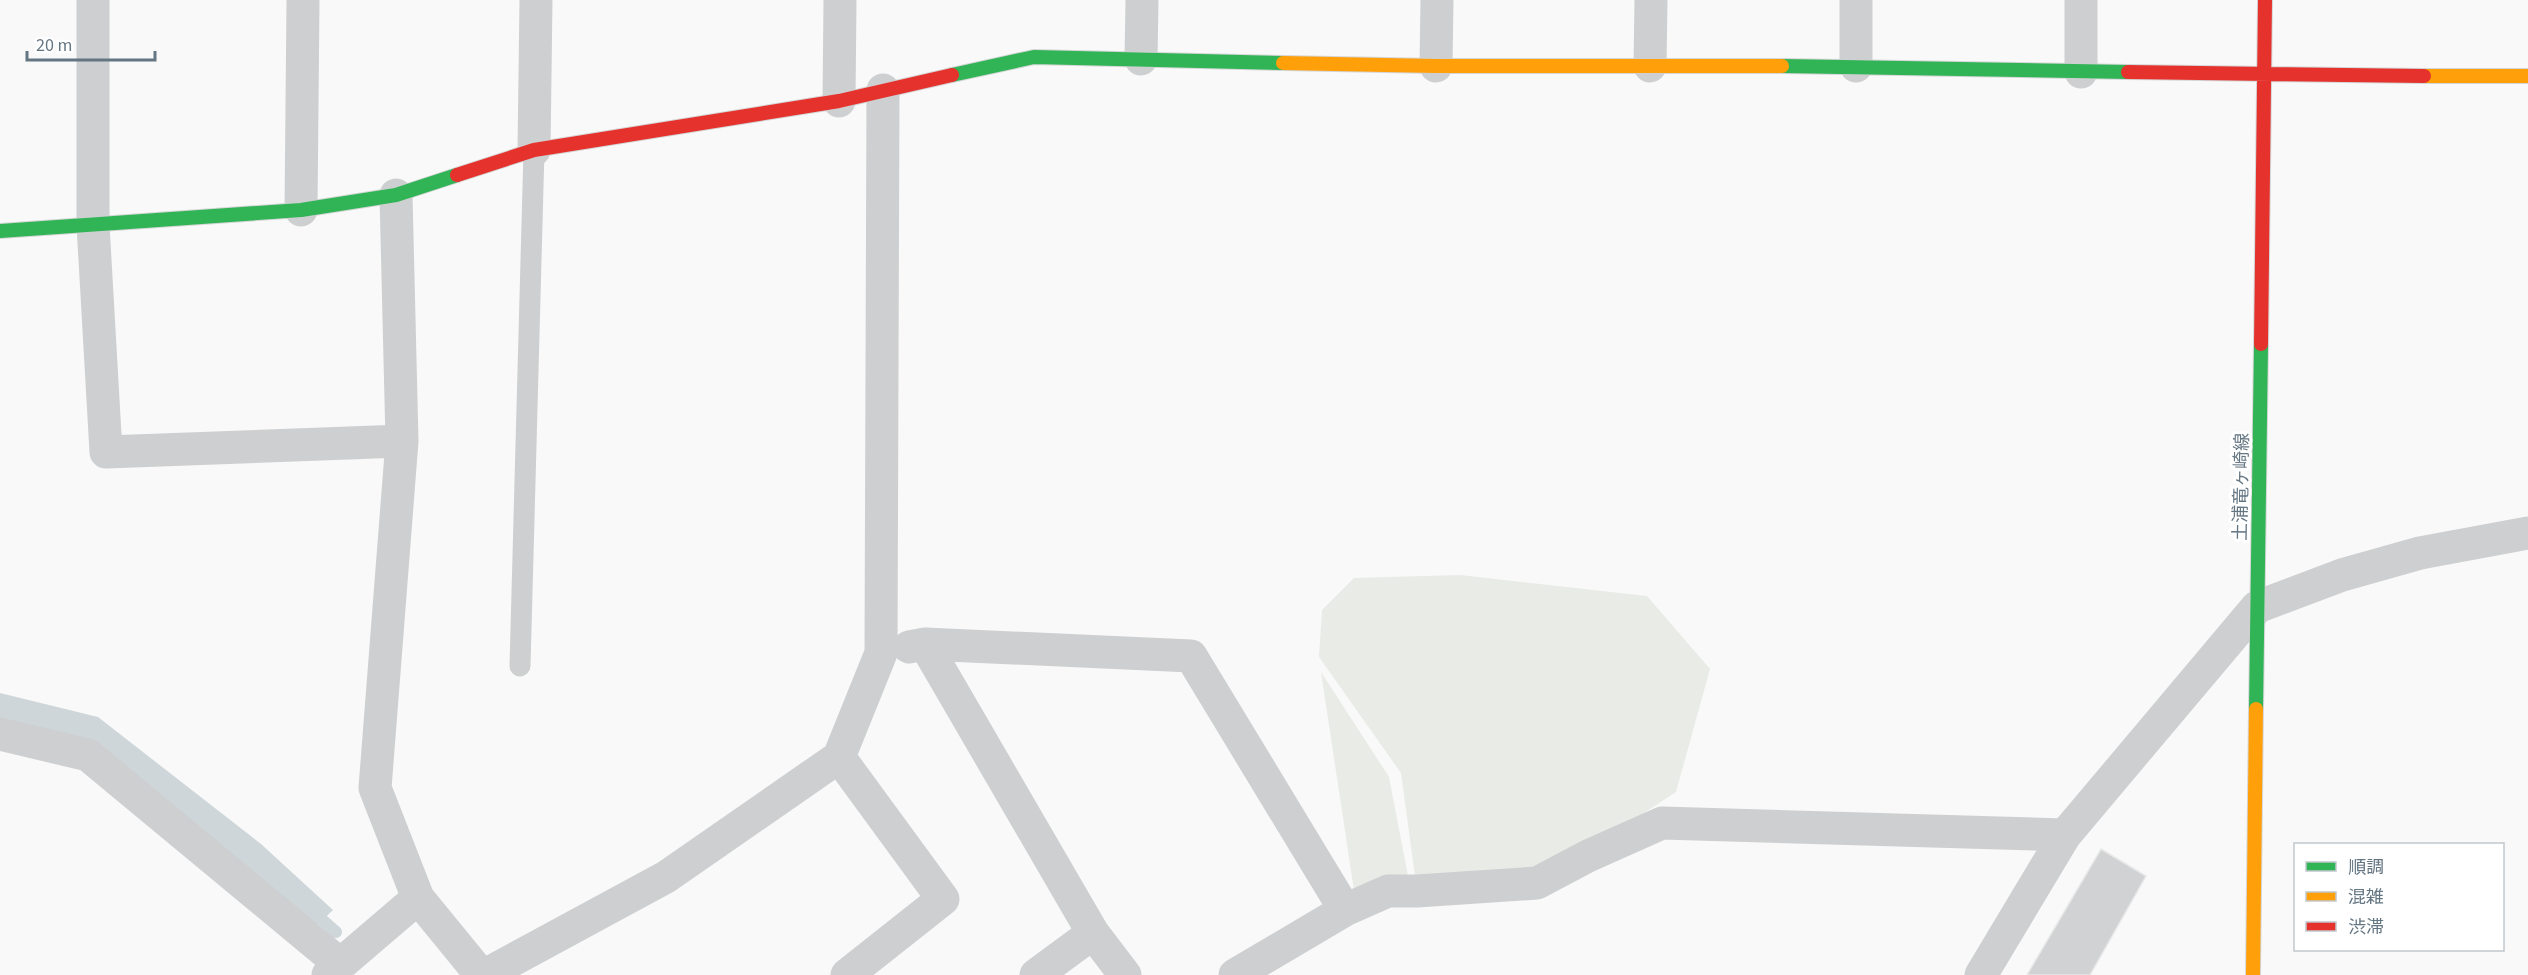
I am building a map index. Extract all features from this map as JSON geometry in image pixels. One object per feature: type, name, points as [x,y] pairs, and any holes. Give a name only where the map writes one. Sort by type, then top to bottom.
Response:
[{"type":"street","points":[[93,0],[93,225],[106,452],[402,441]]},
{"type":"street","points":[[301,210],[303,0]]},
{"type":"street","points":[[534,150],[536,0]]},
{"type":"street","points":[[839,101],[840,0]]},
{"type":"street","points":[[1141,59],[1142,0]]},
{"type":"street","points":[[1436,66],[1437,0]]},
{"type":"street","points":[[1650,66],[1651,0]]},
{"type":"street","points":[[1856,0],[1856,66]]},
{"type":"street","points":[[2081,0],[2081,72]]},
{"type":"street","name":"土浦竜ヶ崎線","points":[[2253,975],[2265,0]]},
{"type":"street","points":[[0,231],[301,210],[396,195],[534,150],[839,101],[1034,57],[1436,66],[1856,66],[2081,72],[2264,73],[2318,76],[2528,76]]},
{"type":"street","points":[[396,195],[402,441],[375,788],[418,898],[483,975],[666,877],[839,757],[881,653],[883,90]]},
{"type":"street","points":[[1981,975],[2065,835],[2257,607],[2342,575],[2420,553],[2528,533]]},
{"type":"street","points":[[881,653],[925,644],[1191,656],[1344,910]]},
{"type":"street","points":[[925,644],[1093,933],[1125,975]]},
{"type":"street","points":[[0,734],[88,755],[334,969],[418,898]]},
{"type":"street","points":[[839,757],[943,899],[847,975]]},
{"type":"street","points":[[1235,975],[1265,967],[1344,910],[1388,891],[1537,883],[1588,856],[1662,823],[2065,835]]},
{"type":"street","points":[[1036,975],[1093,933]]},
{"type":"lane","points":[[520,666],[534,150]]},
{"type":"shaded area","points":[[1460,575],[1647,596],[1710,669],[1676,792],[1537,883],[1417,891],[1401,773],[1319,657],[1322,610],[1354,578]]},
{"type":"shaded area","points":[[1321,672],[1389,777],[1409,881],[1355,897]]},
{"type":"shaded area","points":[[0,693],[98,717],[261,844],[333,910],[312,930],[238,864],[0,720]]},
{"type":"building","points":[[2101,849],[2146,876],[2090,975],[2027,975]]},
{"type":"waterway","points":[[310,909],[336,932]]},
{"type":"traffic: fast","points":[[952,75],[1034,57],[1283,63]]},
{"type":"traffic: fast","points":[[1782,66],[2128,72]]},
{"type":"traffic: fast","points":[[0,231],[301,210],[396,195],[457,175]]},
{"type":"traffic: fast","points":[[2256,709],[2261,344]]},
{"type":"traffic: slow","points":[[1283,63],[1436,66],[1782,66]]},
{"type":"traffic: slow","points":[[2424,76],[2528,76]]},
{"type":"traffic: slow","points":[[2253,975],[2256,709]]},
{"type":"traffic: jam","points":[[2261,344],[2265,0]]},
{"type":"traffic: jam","points":[[2128,72],[2424,76]]},
{"type":"traffic: jam","points":[[457,175],[534,150],[839,101],[952,75]]}]
